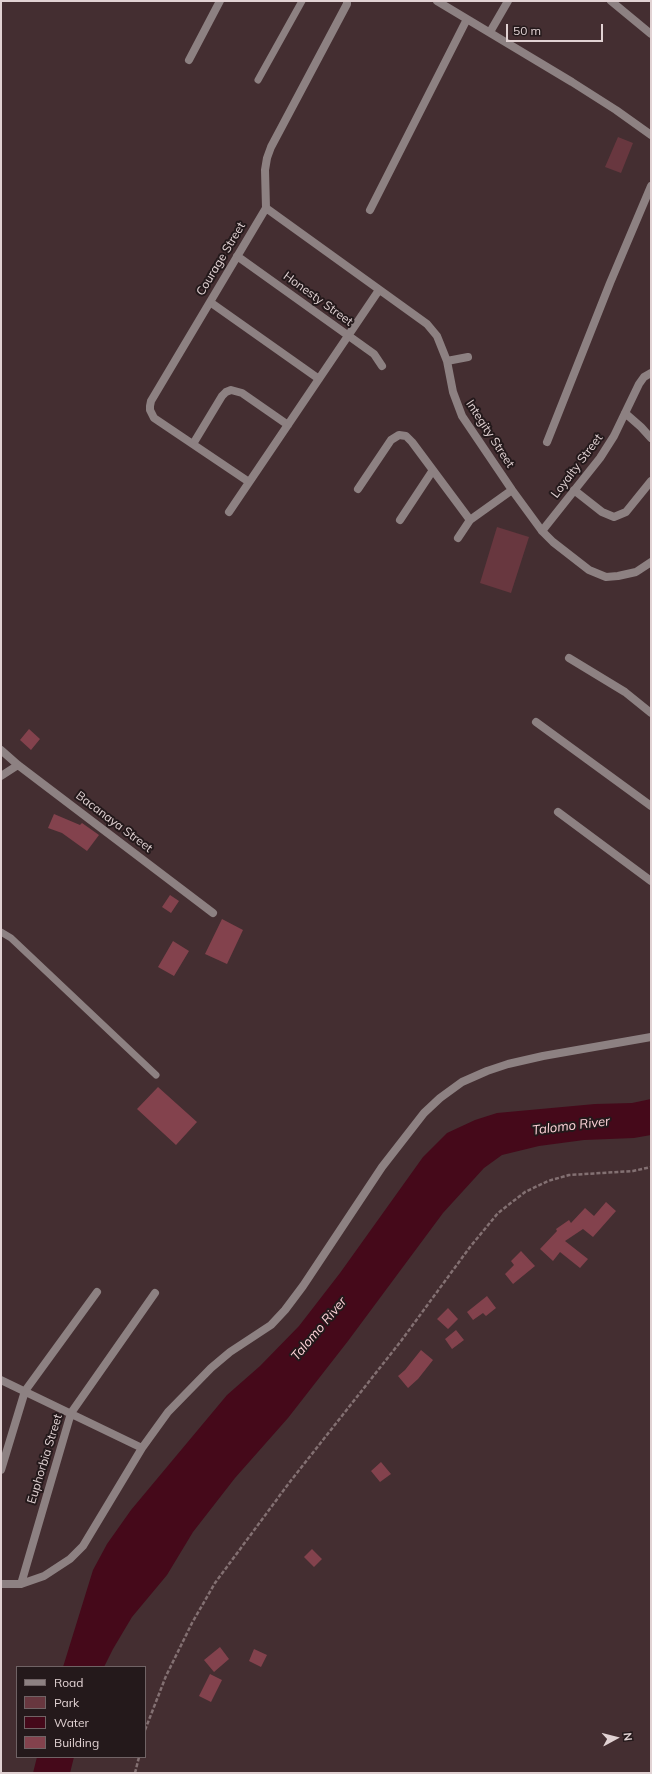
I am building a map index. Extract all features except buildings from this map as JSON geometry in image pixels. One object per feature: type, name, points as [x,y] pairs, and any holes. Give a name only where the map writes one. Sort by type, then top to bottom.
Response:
[{"type":"street","points":[[189,60],[220,1]]},
{"type":"street","points":[[437,1],[616,110],[651,135]]},
{"type":"street","points":[[490,32],[508,1]]},
{"type":"street","points":[[611,1],[651,34]]},
{"type":"street","points":[[266,208],[266,158],[271,146],[349,2]]},
{"type":"street","points":[[370,210],[467,19]]},
{"type":"street","points":[[547,442],[610,283],[651,186]]},
{"type":"street","name":"Courage Street","points":[[249,482],[154,418],[150,410],[150,406],[151,401],[266,208]]},
{"type":"street","name":"Integity Street","points":[[266,208],[427,324],[437,336],[447,361],[453,392],[462,416],[512,490],[542,530],[568,555],[597,574],[606,577],[626,575],[643,569],[651,562]]},
{"type":"street","name":"Honesty Street","points":[[237,256],[374,354],[382,366]]},
{"type":"street","points":[[229,512],[380,290]]},
{"type":"street","points":[[210,302],[319,379]]},
{"type":"street","points":[[447,361],[468,357]]},
{"type":"street","name":"Loyalty Street","points":[[542,530],[603,453],[626,413],[638,384],[644,377],[651,373]]},
{"type":"street","points":[[193,444],[222,396],[231,390],[242,393],[288,425]]},
{"type":"street","points":[[626,413],[651,438]]},
{"type":"street","points":[[358,489],[391,440],[399,435],[406,436],[470,520]]},
{"type":"street","points":[[400,520],[433,470]]},
{"type":"street","points":[[574,490],[602,512],[614,517],[626,512],[651,481]]},
{"type":"street","points":[[458,538],[470,520],[512,490]]},
{"type":"street","points":[[568,658],[625,692],[651,713]]},
{"type":"street","points":[[536,722],[651,806]]},
{"type":"street","name":"Bacanaya Street","points":[[1,750],[18,765],[213,912]]},
{"type":"street","points":[[1,776],[18,765]]},
{"type":"street","points":[[558,812],[651,882]]},
{"type":"street","points":[[1,1584],[21,1584],[32,1581],[57,1568],[70,1559],[83,1546],[142,1448],[168,1412],[211,1368],[230,1352],[271,1325],[285,1310],[303,1286],[382,1167],[424,1113],[440,1098],[462,1082],[508,1064],[543,1056],[651,1037]]},
{"type":"street","points":[[1,1470],[25,1391],[97,1292]]},
{"type":"street","name":"Euphorbia Street","points":[[21,1584],[71,1413],[155,1293]]},
{"type":"street","points":[[1,1380],[142,1448]]},
{"type":"lane","points":[[258,80],[302,1]]},
{"type":"lane","points":[[1,932],[11,938],[156,1075]]},
{"type":"path","points":[[146,1727],[166,1676],[192,1624],[215,1583],[289,1483],[401,1341],[470,1247],[498,1213],[525,1192],[548,1181],[569,1175],[651,1167]]},
{"type":"path","points":[[135,1773],[139,1758]]},
{"type":"green space","points":[[618,137],[633,143],[621,173],[605,167]]},
{"type":"green space","points":[[497,527],[529,537],[511,593],[480,583]]},
{"type":"water","name":"Talomo River","points":[[651,1099],[651,1135],[634,1138],[584,1140],[539,1146],[502,1155],[484,1168],[443,1213],[348,1341],[288,1418],[235,1478],[193,1532],[167,1575],[132,1617],[104,1666],[63,1666],[93,1570],[107,1544],[131,1510],[227,1395],[260,1366],[299,1326],[340,1273],[423,1157],[447,1133],[475,1120],[497,1113],[595,1104],[632,1103]]},
{"type":"water","points":[[37,1758],[74,1758],[70,1773],[33,1773]]}]
